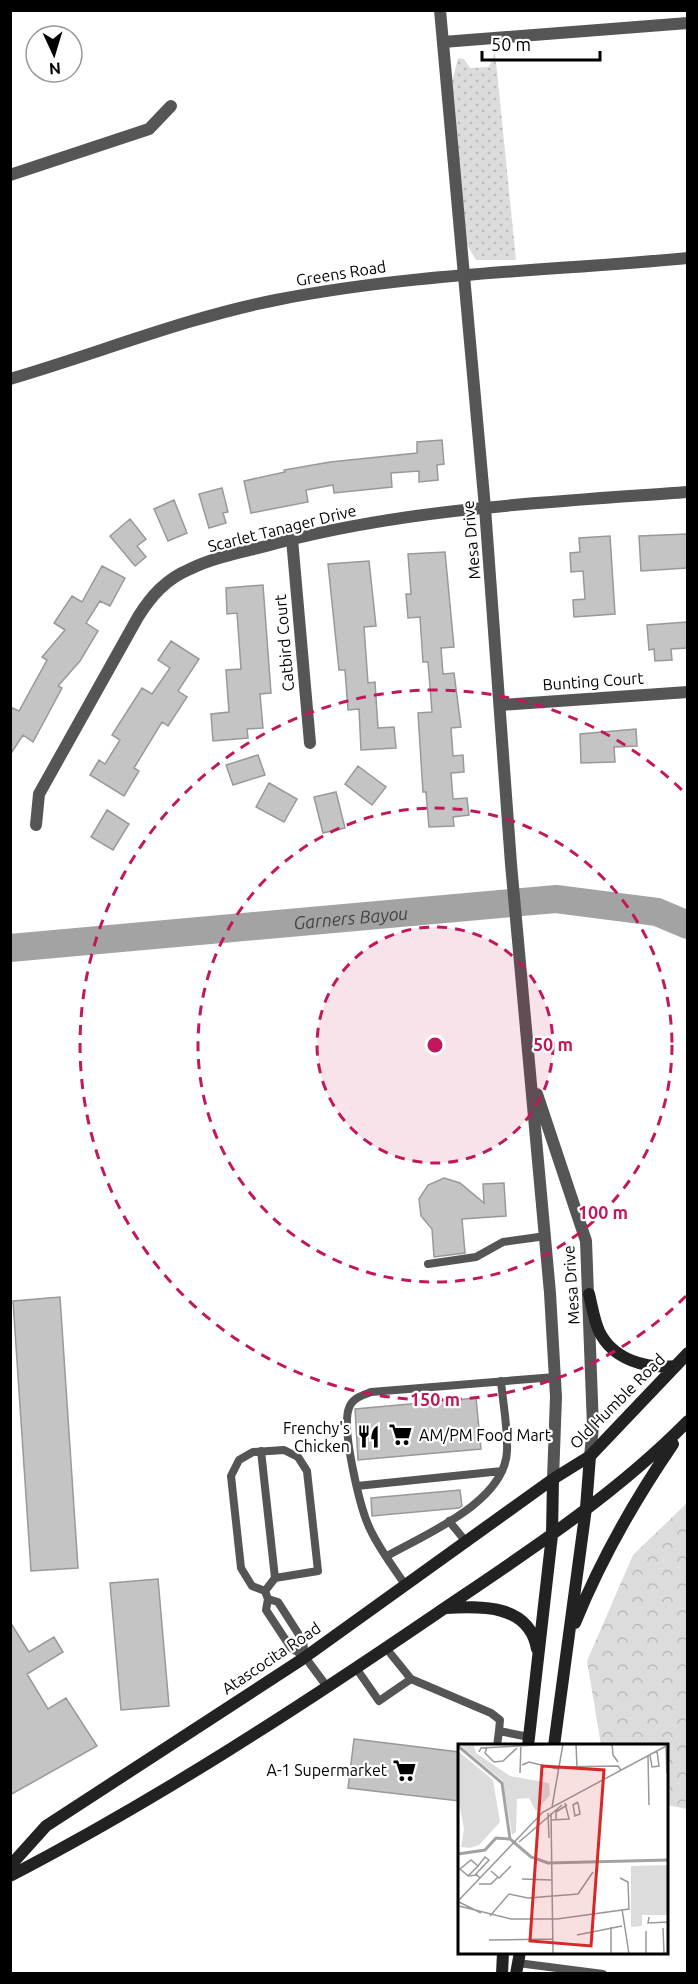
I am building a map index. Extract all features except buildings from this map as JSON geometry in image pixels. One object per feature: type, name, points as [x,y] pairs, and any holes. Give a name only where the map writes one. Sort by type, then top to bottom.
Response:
[{"type":"main road","points":[[589,1294],[599,1331],[611,1347],[626,1359],[642,1365],[659,1368],[676,1366]]},
{"type":"main road","name":"Old Humble Road","points":[[553,1479],[591,1456],[687,1353]]},
{"type":"main road","points":[[10,1876],[99,1830],[328,1688],[552,1535],[650,1460],[687,1422]]},
{"type":"main road","points":[[569,1638],[596,1573],[644,1487],[687,1422]]},
{"type":"main road","name":"Mesa Drive","points":[[586,1508],[591,1456]]},
{"type":"main road","points":[[529,1741],[552,1535],[553,1479]]},
{"type":"main road","name":"Atascocita Road","points":[[10,1866],[46,1826],[305,1656],[467,1543],[553,1479]]},
{"type":"main road","points":[[554,1744],[586,1508]]},
{"type":"main road","points":[[445,1608],[476,1606],[504,1610],[515,1615],[531,1633],[538,1655]]},
{"type":"main road","points":[[502,1974],[503,1954]]},
{"type":"street","name":"Mesa Drive","points":[[440,10],[485,508],[511,864],[546,1236],[555,1377],[553,1479]]},
{"type":"street","points":[[443,42],[687,23]]},
{"type":"street","points":[[10,175],[149,129],[171,106]]},
{"type":"street","name":"Greens Road","points":[[10,380],[170,327],[276,300],[414,278],[687,258]]},
{"type":"street","name":"Scarlet Tanager Drive","points":[[36,825],[39,794],[150,599],[164,584],[189,569],[292,539],[412,516],[687,492]]},
{"type":"street","name":"Catbird Court","points":[[292,539],[310,743]]},
{"type":"street","name":"Bunting Court","points":[[500,705],[687,692]]},
{"type":"street","name":"Mesa Drive","points":[[529,1067],[586,1241],[593,1427],[591,1456]]},
{"type":"lane","points":[[428,1264],[476,1257],[503,1242],[546,1236]]},
{"type":"lane","points":[[406,1586],[371,1531],[357,1486],[347,1422],[349,1407],[356,1398],[371,1392],[555,1377]]},
{"type":"lane","points":[[387,1556],[470,1509],[499,1479],[508,1452],[501,1381]]},
{"type":"lane","points":[[265,1591],[275,1578],[318,1571],[308,1471],[298,1457],[284,1450],[253,1452],[239,1460],[231,1476],[241,1568],[252,1586],[265,1591],[268,1599],[266,1610],[291,1648],[305,1656],[328,1688]]},
{"type":"lane","points":[[261,1451],[275,1578]]},
{"type":"lane","points":[[357,1486],[502,1471]]},
{"type":"lane","points":[[449,1521],[467,1543]]},
{"type":"lane","points":[[268,1599],[278,1602],[303,1641],[305,1656]]},
{"type":"lane","points":[[386,1648],[411,1679],[491,1713],[500,1720],[497,1744]]},
{"type":"lane","points":[[356,1668],[379,1701],[411,1679]]},
{"type":"lane","points":[[499,1731],[529,1741]]},
{"type":"lane","points":[[518,1963],[603,1974]]},
{"type":"green space","points":[[495,52],[516,260],[476,260],[467,245],[452,82],[458,58],[464,59],[470,68],[489,67]]},
{"type":"green space","points":[[687,1503],[687,1809],[668,1805],[668,1744],[601,1744],[587,1661],[633,1555]]},
{"type":"waterway","name":"Garners Bayou","points":[[10,948],[556,899],[657,912],[688,925]]},
{"type":"place","name":"AM/PM Food Mart","points":[[401,1435]]},
{"type":"place","name":"Frenchy's Chicken","points":[[368,1437]]},
{"type":"place","name":"A-1 Supermarket","points":[[405,1770]]}]
